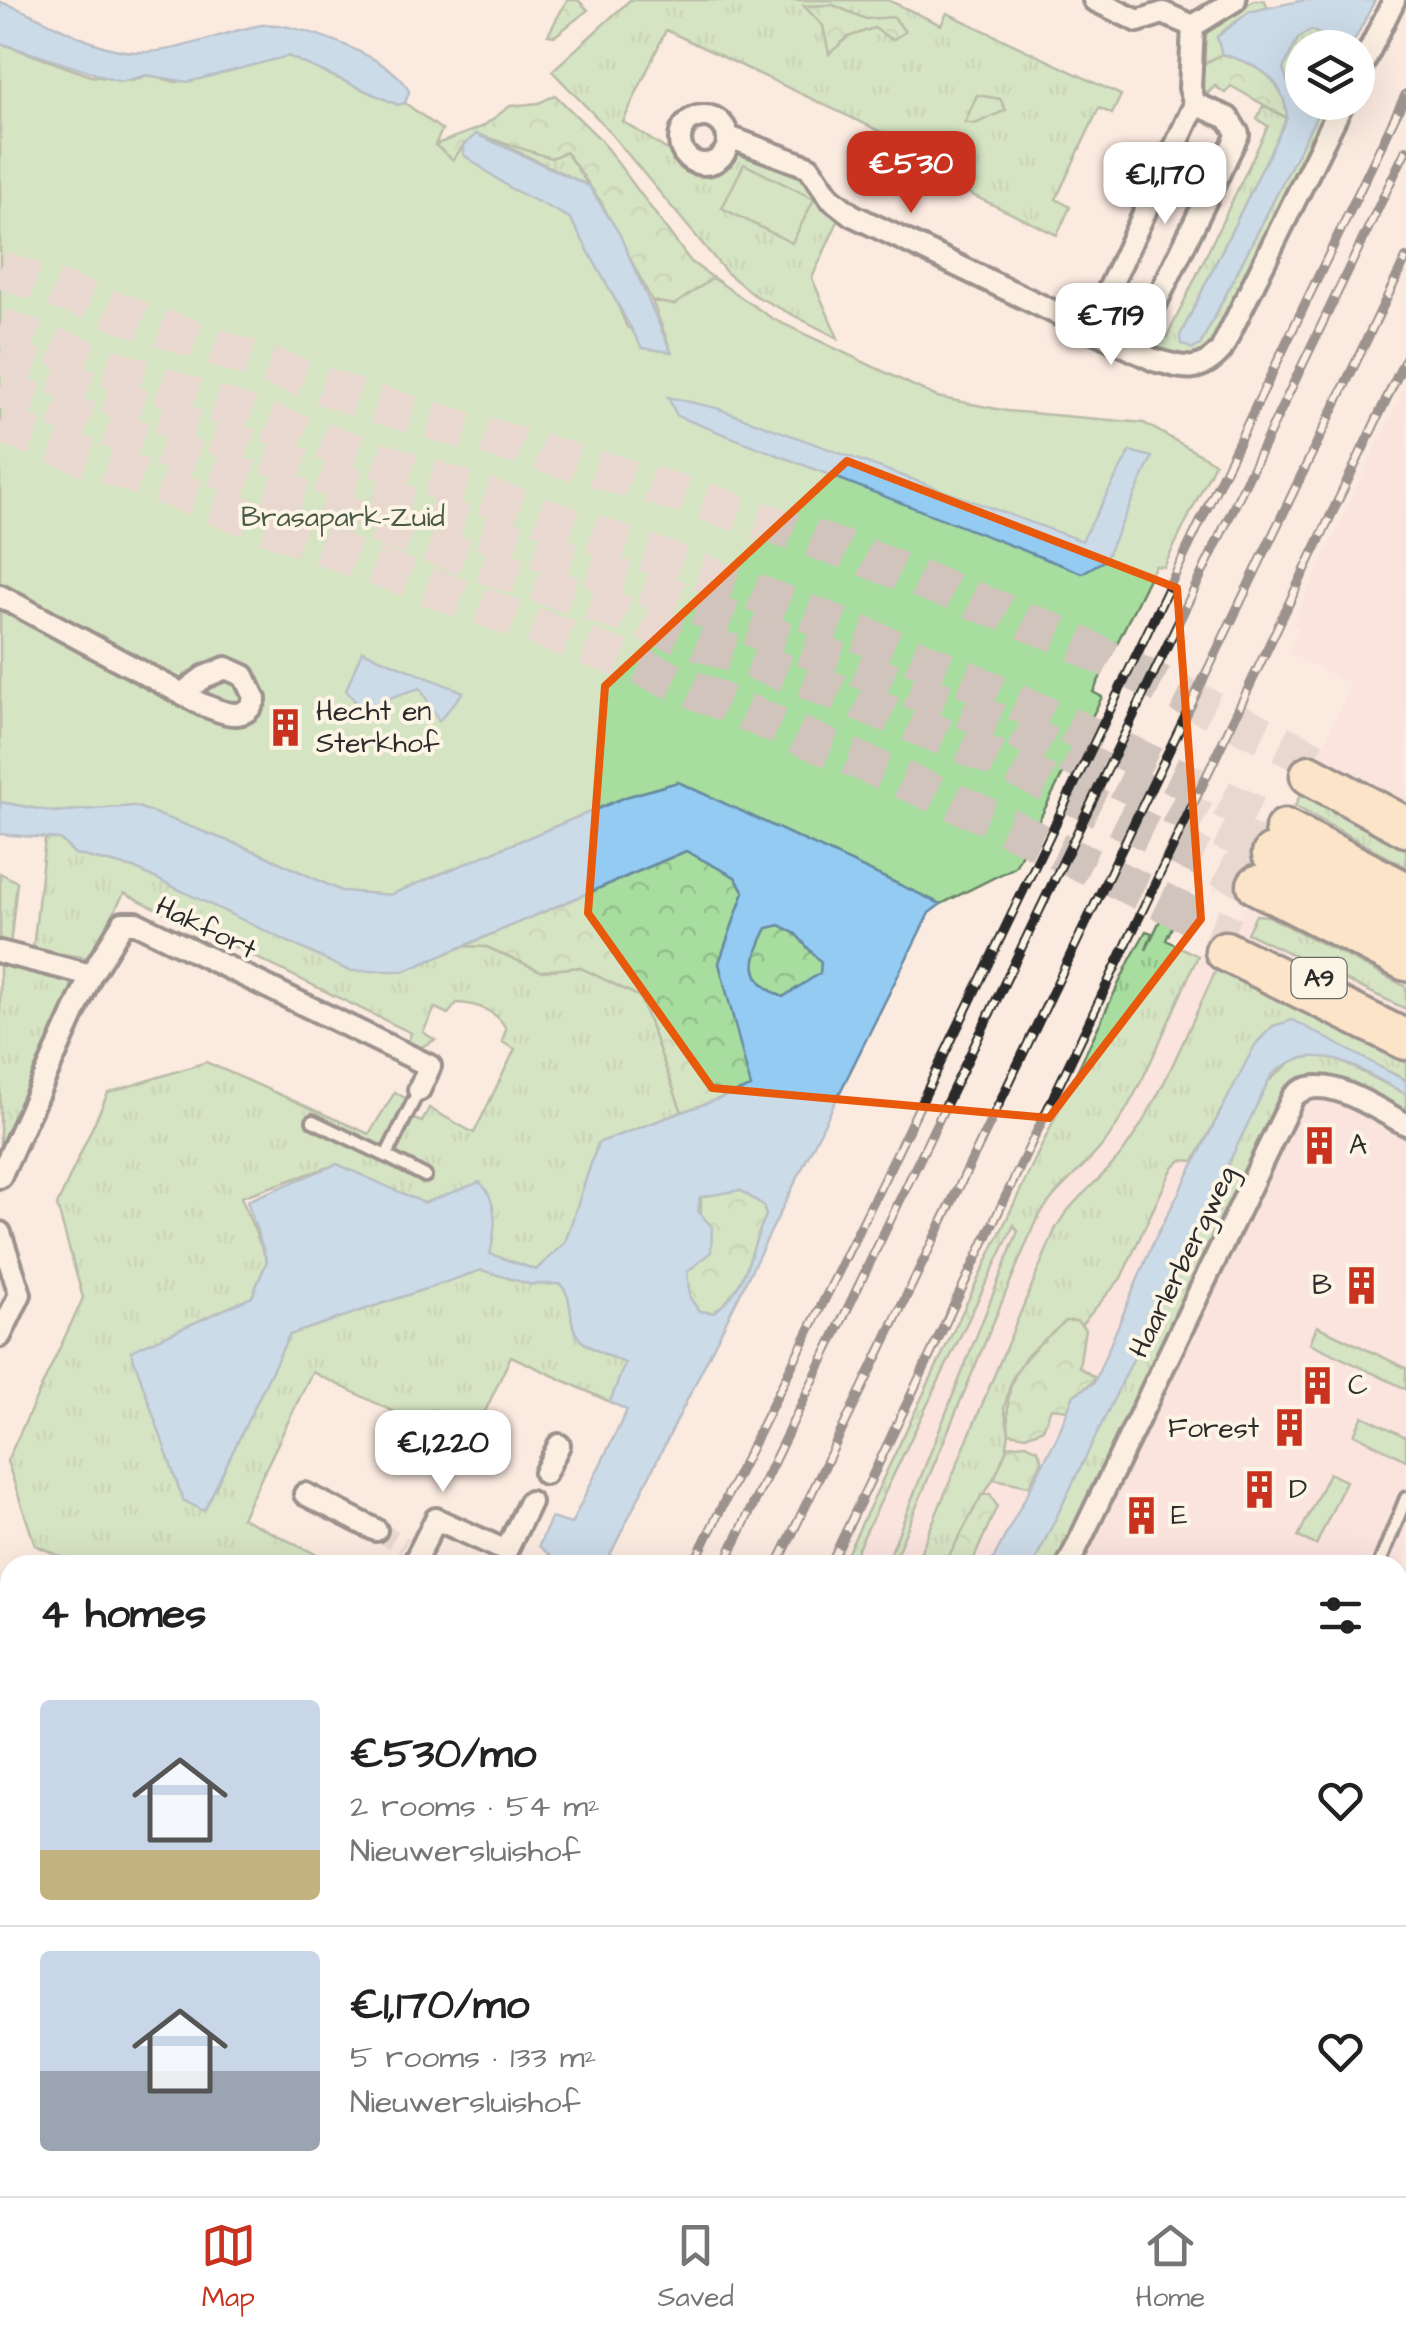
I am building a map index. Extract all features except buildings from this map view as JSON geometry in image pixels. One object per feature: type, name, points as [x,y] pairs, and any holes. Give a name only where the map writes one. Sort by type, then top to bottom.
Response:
[{"type":"highway","points":[[1406,809],[1320,769],[1406,826]]},
{"type":"highway","points":[[1271,856],[1406,892]]},
{"type":"highway","points":[[1271,856],[1406,925]]},
{"type":"highway","name":"A9","points":[[1271,856],[1406,961]]},
{"type":"highway","name":"A9","points":[[1406,1020],[1229,944],[1406,1040]]},
{"type":"street","points":[[1094,0],[1138,21],[1160,7],[1193,26]]},
{"type":"street","points":[[1193,26],[1235,0]]},
{"type":"street","points":[[1375,39],[1394,0]]},
{"type":"street","points":[[1090,330],[1196,104],[1190,88],[1193,26]]},
{"type":"street","points":[[1134,350],[1238,134],[1228,118],[1196,104]]},
{"type":"street","points":[[729,137],[809,167],[830,198],[852,215],[1154,360],[1192,370],[1209,364],[1221,350],[1335,120]]},
{"type":"street","points":[[0,596],[84,644],[183,693]]},
{"type":"street","name":"Hakfort","points":[[0,1177],[91,975],[122,923],[136,923],[430,1066],[420,1090]]},
{"type":"street","points":[[0,952],[91,975]]},
{"type":"street","name":"Haarlerbergweg","points":[[1073,1555],[1293,1097],[1306,1087],[1324,1085],[1406,1124]]},
{"type":"street","points":[[0,1233],[20,1294],[0,1336]]},
{"type":"street","points":[[545,1473],[559,1446]]},
{"type":"street","points":[[305,1494],[376,1530]]},
{"type":"street","points":[[412,1555],[436,1519],[506,1551],[530,1502]]},
{"type":"lane","name":"Hakfort","points":[[386,1156],[420,1090]]},
{"type":"lane","points":[[313,1120],[425,1176]]},
{"type":"lane","points":[[1382,1555],[1406,1498]]},
{"type":"highlighted area","points":[[847,461],[1177,588],[1201,919],[1049,1118],[712,1088],[588,913],[605,686]]},
{"type":"shaded area","points":[[1406,385],[1406,1555],[855,1555],[1142,957],[1199,954],[1218,963],[1324,744],[1351,684],[1288,652],[1299,629],[1292,625]]},
{"type":"green space","points":[[567,0],[578,0],[588,10],[555,36],[548,35]]},
{"type":"green space","points":[[630,0],[888,0],[941,25],[947,13],[1121,95],[1112,114],[1099,108],[1056,199],[1070,207],[1057,235],[877,150],[884,133],[666,30],[623,122],[682,159],[704,168],[712,169],[733,149],[804,170],[825,210],[838,221],[812,278],[838,338],[754,295],[726,272],[601,122],[552,71]]},
{"type":"green space","points":[[1254,0],[1264,0],[1268,7],[1222,32],[1217,37],[1222,54],[1202,65],[1207,28]]},
{"type":"green space","points":[[833,5],[866,19],[894,17],[905,32],[892,40],[874,28],[848,37],[829,54],[823,26],[804,6]]},
{"type":"green space","name":"Brasapark-Zuid","points":[[0,43],[91,76],[132,81],[147,75],[176,82],[288,56],[398,105],[405,103],[442,130],[435,145],[453,160],[463,146],[464,155],[570,218],[609,284],[627,327],[671,351],[652,301],[674,305],[713,278],[773,319],[937,397],[1007,411],[1144,423],[1215,463],[1164,567],[1155,566],[1093,692],[1102,697],[1015,867],[941,904],[678,782],[626,797],[390,895],[341,891],[257,852],[135,806],[54,812],[0,802]]},
{"type":"green space","points":[[1222,54],[1257,68],[1281,93],[1285,117],[1231,86],[1225,93],[1215,86],[1208,93],[1199,86],[1202,65]]},
{"type":"green space","points":[[555,95],[600,139],[691,262],[736,294],[674,305],[652,301],[601,202],[566,152],[551,158],[476,134],[454,161],[434,145],[482,127],[510,106],[539,103]]},
{"type":"green space","points":[[977,95],[1000,99],[1006,110],[975,124],[965,122]]},
{"type":"green space","points":[[1263,106],[1286,120],[1180,336],[1192,349],[1200,345],[1314,120],[1324,120],[1215,345],[1193,357],[1151,350],[1150,333],[1167,337],[1268,126],[1257,119]]},
{"type":"green space","points":[[483,135],[551,157],[566,152],[589,186]]},
{"type":"green space","points":[[744,164],[814,199],[792,243],[722,208]]},
{"type":"green space","points":[[1306,783],[1406,835],[1406,867],[1295,806]]},
{"type":"green space","points":[[45,839],[60,839],[75,854],[134,868],[405,971],[464,946],[487,947],[541,971],[579,967],[640,997],[682,1112],[598,1143],[565,1243],[536,1270],[490,1254],[424,1204],[337,1164],[241,1197],[267,1261],[252,1297],[204,1511],[289,1335],[481,1270],[529,1284],[560,1284],[568,1298],[577,1335],[592,1348],[625,1363],[610,1402],[511,1356],[468,1448],[312,1372],[242,1518],[318,1555],[58,1555],[35,1545],[7,1461],[83,1298],[57,1205],[108,1093],[206,1062],[369,1134],[395,1092],[405,1098],[413,1119],[422,1122],[429,1108],[474,1133],[515,1049],[502,1042],[506,1029],[492,1013],[457,1003],[448,1014],[435,1008],[423,1032],[435,1040],[415,1050],[406,1047],[411,1033],[124,893],[90,958],[33,950]]},
{"type":"green space","points":[[686,851],[735,877],[744,892],[719,963],[752,1087],[682,1112],[640,997],[579,967],[541,971],[487,947],[464,946]]},
{"type":"green space","points":[[0,873],[17,882],[10,946],[0,943]]},
{"type":"green space","points":[[1173,893],[1185,899],[1166,940],[1198,956],[1146,1072],[1109,1137],[1050,1200],[1034,1225],[896,1555],[890,1555],[1018,1231],[1014,1225],[855,1555],[847,1555],[1146,931],[1152,933],[1146,950]]},
{"type":"green space","points":[[1256,915],[1268,916],[1406,987],[1406,1009],[1247,933]]},
{"type":"green space","points":[[780,925],[796,934],[821,963],[821,973],[783,997],[762,984],[755,968],[757,949],[767,928]]},
{"type":"green space","points":[[0,962],[56,974],[66,979],[76,999],[0,1154]]},
{"type":"green space","points":[[1219,964],[1406,1058],[1406,1080],[1317,1037],[1293,1020],[1273,1026],[1259,1040],[1194,1161],[1181,1160],[1172,1169],[1121,1278],[1082,1324],[1066,1321],[1026,1356],[1012,1379],[1004,1408],[1009,1433],[1005,1458],[950,1555],[919,1555],[1055,1230],[1070,1208],[1117,1160],[1164,1082]]},
{"type":"green space","points":[[1326,1054],[1406,1094],[1406,1116],[1325,1078],[1295,1084],[1065,1555],[1038,1555],[1263,1086],[1293,1060]]},
{"type":"green space","points":[[740,1190],[763,1205],[766,1216],[734,1292],[713,1313],[699,1311],[690,1298],[686,1272],[700,1257],[701,1196]]},
{"type":"green space","points":[[1066,1321],[1077,1321],[1085,1329],[1079,1367],[1094,1377],[1093,1382],[1074,1395],[1068,1410],[1051,1408],[1043,1429],[1026,1436],[1009,1433],[1009,1396],[1018,1369]]},
{"type":"green space","points":[[1317,1326],[1406,1368],[1406,1389],[1310,1343]]},
{"type":"green space","points":[[1363,1416],[1406,1437],[1406,1460],[1354,1434]]},
{"type":"green space","points":[[1026,1444],[1038,1450],[1042,1461],[1029,1486],[994,1479],[1008,1446]]},
{"type":"green space","points":[[1329,1473],[1346,1481],[1316,1545],[1298,1537]]},
{"type":"green space","points":[[990,1494],[997,1506],[975,1555],[949,1555],[982,1495]]},
{"type":"water","points":[[1304,0],[1375,0],[1360,30],[1285,30],[1285,104],[1267,75],[1222,54],[1217,37],[1249,12]]},
{"type":"water","points":[[0,2],[83,39],[135,52],[167,50],[262,25],[297,29],[367,55],[387,67],[409,92],[405,103],[398,105],[288,56],[188,82],[147,75],[120,82],[0,43]]},
{"type":"water","points":[[1286,120],[1314,120],[1200,345],[1193,349],[1181,344],[1180,336]]},
{"type":"water","points":[[476,134],[589,186],[619,233],[671,352],[642,348],[570,218],[510,188],[464,155],[463,146]]},
{"type":"water","points":[[668,397],[716,408],[1082,541],[1130,451],[1152,457],[1105,560],[1082,573],[677,416]]},
{"type":"water","points":[[362,651],[463,692],[439,721],[420,688],[392,697],[367,716],[346,690]]},
{"type":"water","points":[[678,782],[941,904],[929,913],[610,1555],[549,1555],[539,1546],[551,1518],[571,1524],[627,1410],[610,1402],[625,1363],[592,1348],[577,1335],[568,1298],[560,1284],[529,1284],[481,1270],[289,1335],[204,1511],[183,1500],[131,1351],[252,1297],[267,1261],[247,1201],[337,1164],[424,1203],[480,1182],[490,1198],[494,1216],[490,1254],[536,1270],[565,1243],[598,1143],[751,1087],[719,963],[744,892],[735,877],[686,851],[405,971],[349,971],[134,868],[75,854],[60,839],[0,834],[0,802],[54,812],[135,806],[257,852],[341,891],[390,895],[626,797]],"holes":[[[780,925],[796,934],[821,963],[820,973],[783,997],[762,984],[757,976],[757,949],[767,928]],[[740,1190],[763,1205],[766,1216],[741,1281],[713,1313],[699,1311],[690,1298],[687,1272],[711,1252],[712,1227],[698,1211],[700,1197]]]},
{"type":"water","points":[[1293,1020],[1406,1081],[1406,1094],[1356,1067],[1321,1057],[1288,1064],[1271,1076],[1038,1555],[995,1555],[1057,1437],[1074,1395],[1094,1383],[1154,1241],[1255,1045],[1273,1026]]},
{"type":"tunnel","points":[[0,269],[360,399],[698,499],[854,553],[1049,630],[1317,761]]},
{"type":"tunnel","points":[[0,326],[790,606],[978,684],[1285,829]]},
{"type":"tunnel","points":[[0,355],[330,478],[663,593],[1012,728],[1272,854]]},
{"type":"tunnel","points":[[0,389],[817,684],[997,759],[1257,885]]},
{"type":"tunnel","points":[[0,424],[637,665],[982,814],[1233,936]]},
{"type":"tunnel","points":[[376,1530],[404,1546]]},
{"type":"railway","points":[[698,1555],[898,1151],[1406,94]]},
{"type":"railway","points":[[729,1555],[1406,150]]},
{"type":"railway","points":[[782,1555],[1406,258]]},
{"type":"railway","points":[[835,1555],[1406,358]]},
{"type":"place","name":"Hecht en Sterkhof","points":[[286,727]]},
{"type":"place","name":"A","points":[[1319,1145]]},
{"type":"place","name":"B","points":[[1362,1285]]},
{"type":"place","name":"C","points":[[1318,1385]]},
{"type":"place","name":"Forest","points":[[1289,1428]]},
{"type":"place","name":"D","points":[[1259,1489]]},
{"type":"place","name":"E","points":[[1141,1515]]}]
